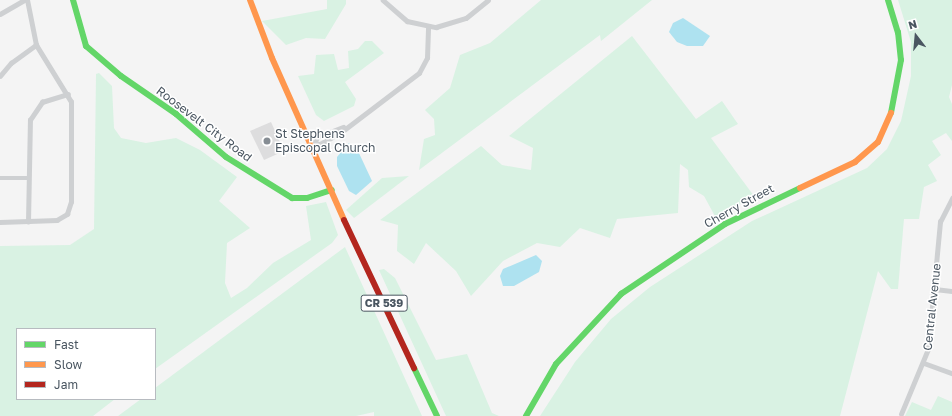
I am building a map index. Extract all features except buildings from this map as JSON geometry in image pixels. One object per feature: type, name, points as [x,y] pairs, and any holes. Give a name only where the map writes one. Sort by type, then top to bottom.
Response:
[{"type":"street","points":[[0,14],[24,0]]},
{"type":"street","points":[[0,222],[59,220],[71,206],[72,107],[68,94],[36,45],[27,0]]},
{"type":"street","name":"Roosevelt City Road","points":[[73,0],[86,46],[121,76],[176,114],[226,157],[292,198],[307,198],[332,190]]},
{"type":"street","name":"CR 539","points":[[250,0],[272,58],[313,143],[332,190],[437,416]]},
{"type":"street","points":[[383,0],[407,21],[428,27],[444,27],[466,18],[488,0]]},
{"type":"street","name":"Cherry Street","points":[[526,416],[556,364],[621,294],[725,224],[856,162],[878,142],[891,112],[901,60],[898,32],[888,0]]},
{"type":"street","points":[[343,128],[317,137],[313,143],[320,144],[332,138],[343,128],[419,73],[427,58],[428,27]]},
{"type":"street","points":[[0,76],[14,60],[36,45]]},
{"type":"street","points":[[28,222],[29,124],[32,113],[42,102],[68,94]]},
{"type":"street","points":[[0,178],[28,178]]},
{"type":"street","name":"Central Avenue","points":[[901,414],[924,364],[931,331],[940,222],[952,198]]},
{"type":"street","points":[[935,289],[952,291]]},
{"type":"street","points":[[924,364],[952,373]]},
{"type":"green space","points":[[327,0],[346,0],[346,4],[325,39],[306,38],[286,45],[262,21],[327,9]]},
{"type":"green space","points":[[541,0],[652,0],[601,41],[600,35],[419,170],[424,139],[435,135],[434,119],[425,110],[450,88],[460,55],[490,43]]},
{"type":"green space","points":[[898,0],[952,0],[952,85],[949,97],[952,104],[952,141],[946,133],[932,141],[941,155],[928,165],[937,181],[924,187],[919,219],[904,219],[898,289],[891,289],[878,271],[840,416],[540,416],[575,362],[611,319],[650,287],[752,221],[867,168],[887,149],[901,121],[911,76],[911,42]]},
{"type":"green space","points":[[632,36],[696,119],[722,101],[738,124],[711,138],[754,196],[716,218],[704,196],[689,187],[688,170],[680,164],[678,213],[617,219],[610,238],[580,228],[560,247],[537,243],[503,261],[471,296],[456,271],[426,243],[414,264],[397,251],[398,225],[380,220],[481,146],[502,165],[531,170],[533,148],[509,136]]},
{"type":"green space","points":[[365,41],[372,41],[384,53],[345,82],[356,99],[354,106],[324,121],[316,115],[298,76],[314,74],[316,55],[334,54],[338,70],[349,68],[348,51],[358,49]]},
{"type":"green space","points":[[99,73],[112,86],[114,128],[121,138],[146,143],[176,138],[200,150],[237,177],[219,201],[250,228],[227,243],[225,283],[231,298],[247,288],[273,263],[311,240],[306,206],[326,202],[338,235],[332,243],[156,368],[156,328],[16,328],[16,400],[114,400],[93,416],[0,416],[0,246],[70,245],[94,229],[96,74]]},
{"type":"green space","points":[[409,176],[354,218],[346,210],[382,178]]},
{"type":"green space","points":[[345,247],[422,416],[374,416],[374,412],[356,416],[118,416],[140,400],[156,400],[156,387]]},
{"type":"green space","points":[[384,269],[395,278],[436,360],[467,354],[492,413],[499,416],[446,416],[379,270]]},
{"type":"green space","points":[[938,396],[952,402],[952,416],[905,416],[912,402],[931,410]]},
{"type":"water","points":[[683,18],[710,36],[703,46],[687,46],[677,42],[669,32],[673,23]]},
{"type":"water","points":[[349,143],[358,151],[372,181],[356,195],[349,191],[337,166],[337,157]]},
{"type":"water","points":[[536,255],[542,261],[539,272],[514,286],[503,286],[500,276],[503,269]]},
{"type":"traffic: fast","points":[[73,0],[86,46],[121,76],[176,114],[226,157],[292,198],[307,198],[332,190]]},
{"type":"traffic: fast","points":[[888,0],[898,32],[901,60],[891,113]]},
{"type":"traffic: fast","points":[[526,416],[556,364],[621,294],[725,224],[800,188]]},
{"type":"traffic: fast","points":[[414,368],[437,416]]},
{"type":"traffic: slow","points":[[250,0],[272,58],[344,220]]},
{"type":"traffic: slow","points":[[800,188],[855,162],[878,142],[891,113]]},
{"type":"traffic: jam","points":[[344,220],[414,368]]},
{"type":"place","name":"St Stephens Episcopal Church","points":[[267,141]]}]
